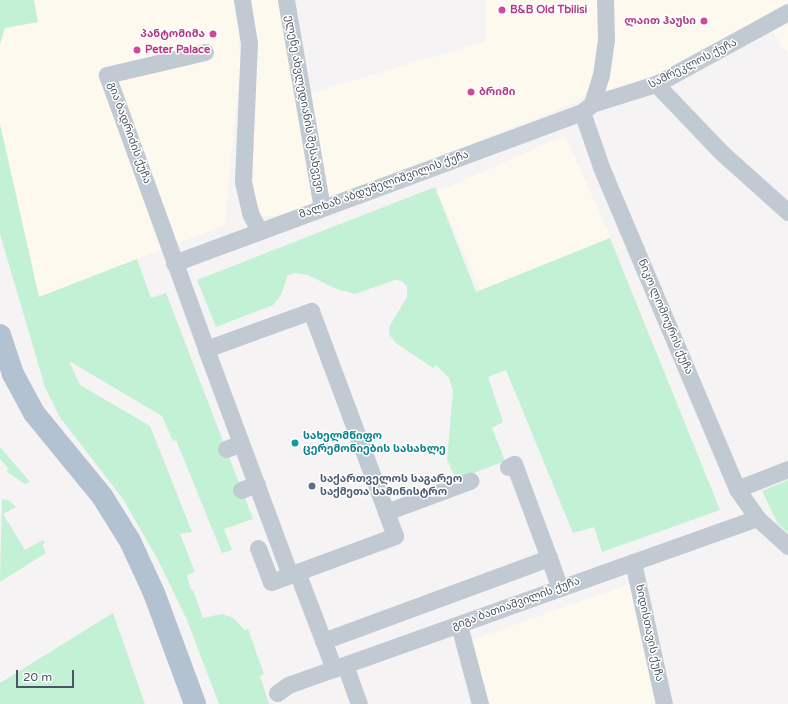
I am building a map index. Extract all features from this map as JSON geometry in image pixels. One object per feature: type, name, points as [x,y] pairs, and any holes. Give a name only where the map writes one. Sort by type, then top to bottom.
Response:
[{"type":"main road","points":[[0,335],[13,374],[34,413],[102,496],[130,541],[154,592],[195,704]]},
{"type":"street","points":[[242,0],[249,43],[243,182],[250,213],[259,231]]},
{"type":"street","name":"ელენე ახვლედიანის შესახვევი","points":[[286,0],[322,208]]},
{"type":"street","points":[[587,108],[601,75],[606,40],[605,0]]},
{"type":"street","name":"სამრეკლოს ქუჩა","points":[[587,108],[656,84],[788,12]]},
{"type":"street","name":"გია ბადრიძის ქუჩა","points":[[174,263],[107,75],[205,52]]},
{"type":"street","points":[[656,84],[722,153],[788,212]]},
{"type":"street","name":"მალხაზ აბდუშელიშვილის ქუჩა","points":[[174,263],[587,108]]},
{"type":"street","name":"ნიკო ლომოურის ქუჩა","points":[[587,108],[601,167],[737,489],[757,518],[788,546]]},
{"type":"street","points":[[174,263],[206,349],[234,446],[264,525],[294,573],[323,641],[359,704]]},
{"type":"street","points":[[206,349],[311,311],[395,536],[271,582],[258,548]]},
{"type":"street","points":[[515,462],[548,558],[560,588]]},
{"type":"street","points":[[737,489],[788,469]]},
{"type":"street","points":[[386,512],[470,481]]},
{"type":"street","name":"გიგა ბათიაშვილის ქუჩა","points":[[277,693],[288,685],[757,518]]},
{"type":"street","points":[[323,641],[548,558]]},
{"type":"street","name":"ხიდისთავის ქუჩა","points":[[633,562],[664,704]]},
{"type":"street","points":[[459,625],[480,704]]},
{"type":"shaded area","points":[[34,0],[233,0],[239,24],[240,66],[225,225],[39,297],[0,124],[0,44],[5,28],[38,22]]},
{"type":"shaded area","points":[[249,0],[283,0],[318,204],[278,216],[263,216],[256,209],[253,189],[253,103]]},
{"type":"shaded area","points":[[486,0],[597,0],[600,76],[579,101],[327,201],[308,94],[486,41]]},
{"type":"shaded area","points":[[609,0],[788,0],[788,2],[681,66],[602,94]]},
{"type":"shaded area","points":[[788,16],[788,55],[770,27]]},
{"type":"shaded area","points":[[565,135],[611,237],[483,294],[437,192]]},
{"type":"shaded area","points":[[630,584],[656,704],[489,704],[468,641]]},
{"type":"green space","points":[[0,0],[34,0],[38,22],[5,28],[0,44]]},
{"type":"green space","points":[[0,124],[39,297],[137,259],[151,298],[166,293],[253,519],[224,529],[232,550],[222,553],[176,440],[173,441],[162,416],[69,361],[80,385],[150,426],[192,532],[180,534],[195,572],[187,575],[191,590],[193,590],[203,618],[222,614],[233,618],[245,630],[248,629],[264,674],[260,676],[269,704],[219,704],[187,620],[158,560],[123,499],[59,416],[45,387],[0,234]]},
{"type":"green space","points":[[435,187],[476,292],[610,238],[720,510],[602,552],[594,527],[573,533],[506,370],[488,377],[503,422],[492,428],[505,461],[456,480],[447,459],[453,391],[449,378],[436,365],[433,368],[396,343],[389,334],[389,327],[407,297],[407,286],[402,281],[395,280],[355,294],[334,288],[308,275],[295,273],[288,275],[281,295],[273,305],[216,327],[197,280]]},
{"type":"green space","points":[[0,447],[30,482],[25,484],[7,472],[8,468],[0,459]]},
{"type":"green space","points":[[788,480],[788,533],[778,524],[762,491]]},
{"type":"green space","points":[[2,499],[10,501],[16,507],[3,514],[25,550],[43,540],[45,543],[42,545],[46,553],[0,582]]},
{"type":"green space","points":[[113,613],[145,704],[0,704],[0,683]]},
{"type":"place","name":"B&B Old Tbilisi","points":[[502,10]]},
{"type":"place","name":"ლაით ჰაუსი","points":[[704,21]]},
{"type":"place","name":"პანტომიმა","points":[[213,34]]},
{"type":"place","name":"Peter Palace","points":[[137,50]]},
{"type":"place","name":"ბრიმი","points":[[471,92]]},
{"type":"place","name":"სახელმწიფო ცერემონიების სასახლე","points":[[295,443]]},
{"type":"place","name":"საქართველოს საგარეო საქმეთა სამინისტრო","points":[[312,486]]}]
